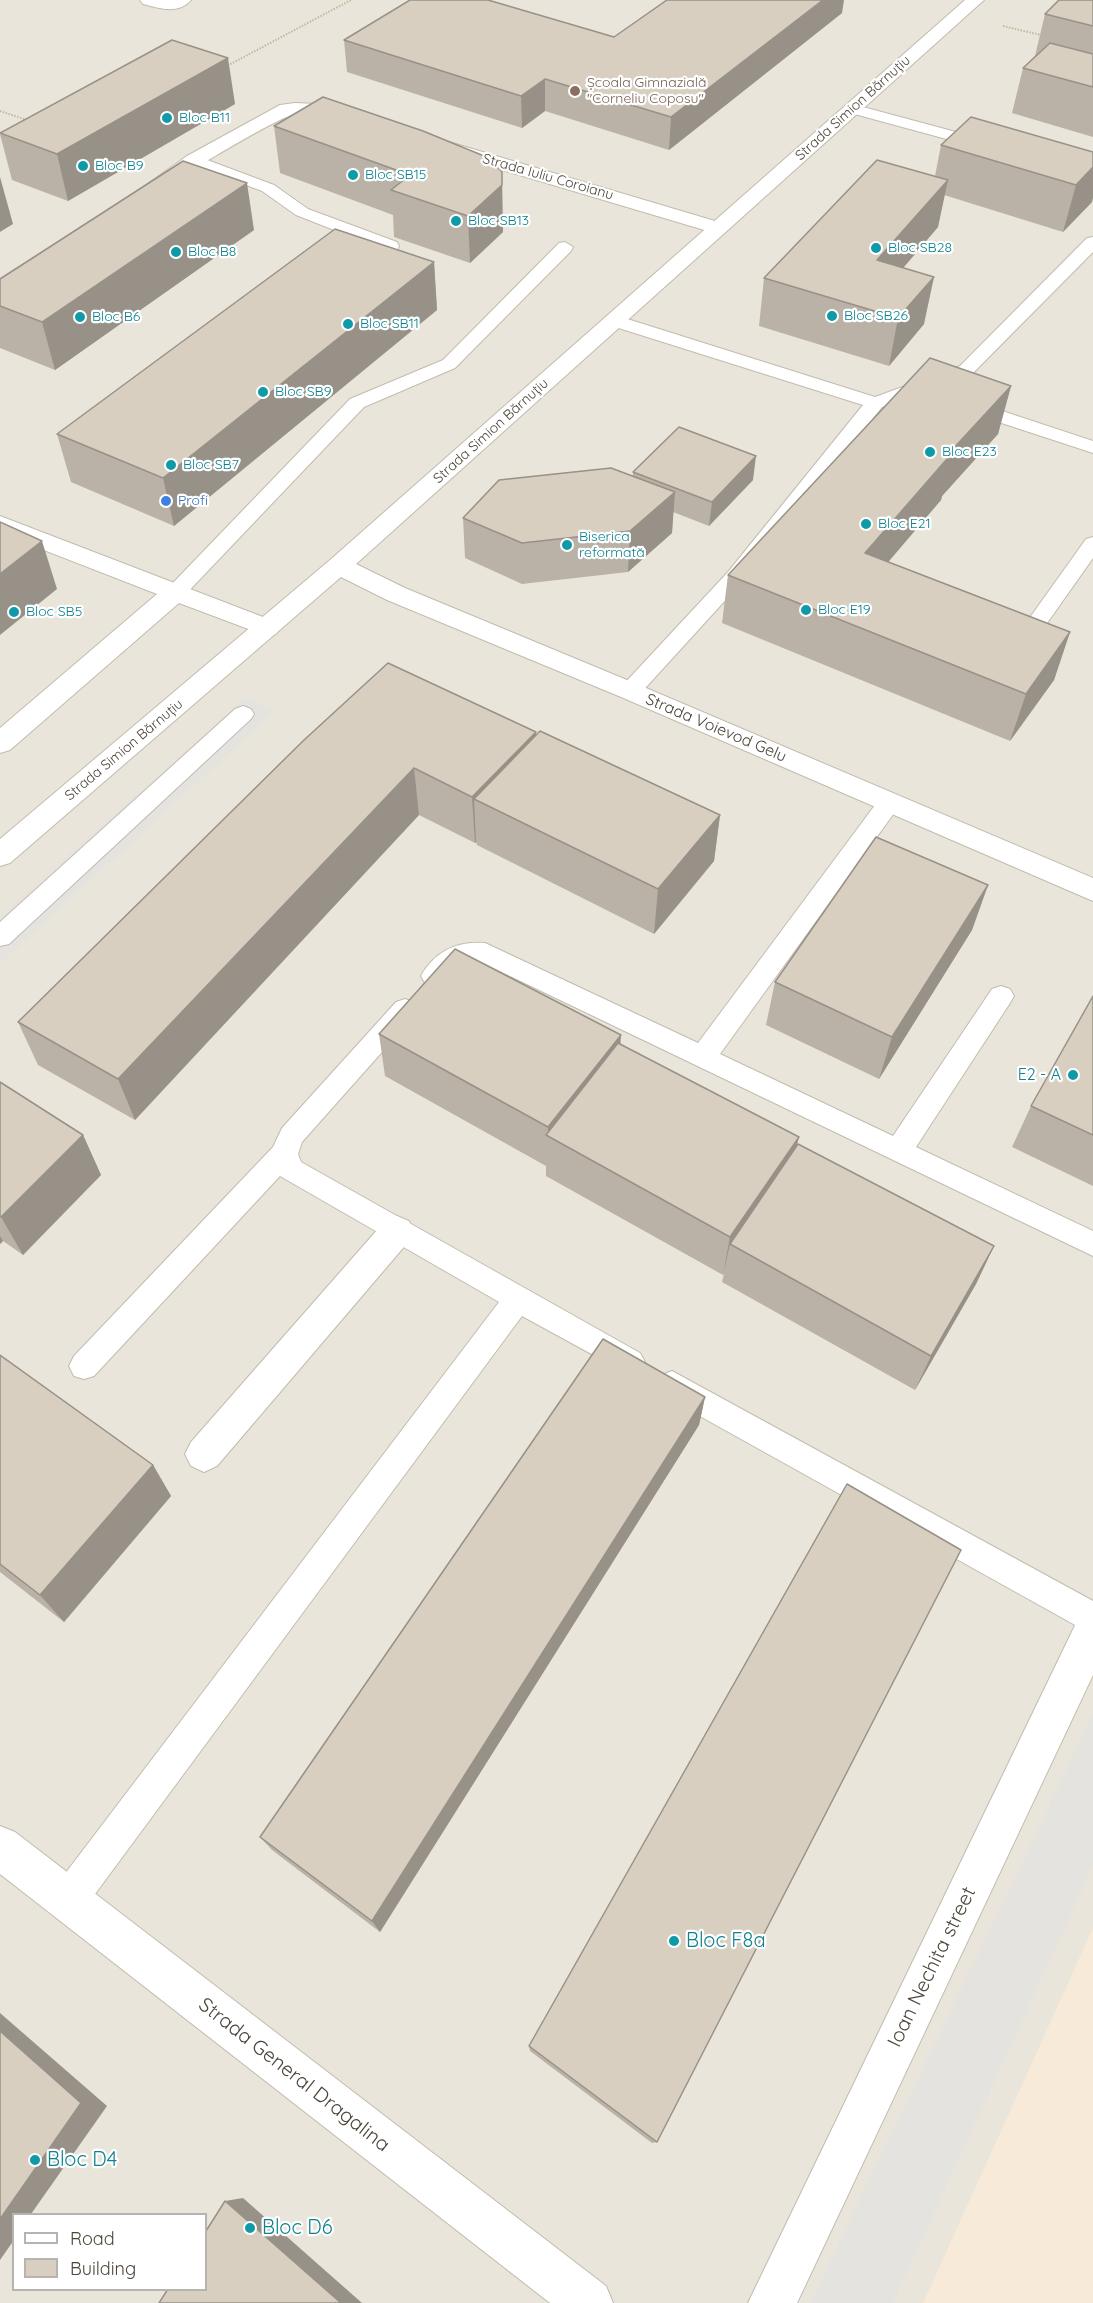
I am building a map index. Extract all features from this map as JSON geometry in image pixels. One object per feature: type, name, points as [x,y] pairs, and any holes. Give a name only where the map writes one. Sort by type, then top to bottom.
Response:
[{"type":"street","points":[[149,0],[170,5],[182,0]]},
{"type":"street","name":"Strada Simion Bărnuțiu","points":[[0,855],[339,566],[975,0]]},
{"type":"street","points":[[136,198],[194,160],[287,108],[316,108],[362,122]]},
{"type":"street","name":"Strada Iuliu Coroianu","points":[[429,142],[718,228]]},
{"type":"street","points":[[0,524],[267,628]]},
{"type":"street","name":"Strada Voievod Gelu","points":[[339,566],[396,594],[630,691],[1093,890]]},
{"type":"street","points":[[0,742],[176,592]]},
{"type":"street","points":[[204,1454],[397,1231]]},
{"type":"street","name":"Ioan Nechita street","points":[[772,2303],[1093,1631]]},
{"type":"street","name":"Strada General Dragalina","points":[[0,1847],[589,2303]]},
{"type":"lane","points":[[852,109],[1001,148]]},
{"type":"lane","points":[[194,160],[268,188],[302,212],[391,246]]},
{"type":"lane","points":[[630,691],[735,577],[875,403],[966,370],[1093,242]]},
{"type":"lane","points":[[176,592],[357,403],[449,364],[565,247]]},
{"type":"lane","points":[[615,321],[875,403]]},
{"type":"lane","points":[[915,388],[1093,447]]},
{"type":"lane","points":[[1038,621],[1093,543]]},
{"type":"lane","points":[[0,937],[243,714]]},
{"type":"lane","points":[[702,1058],[889,803]]},
{"type":"lane","points":[[84,1366],[284,1154],[291,1136],[454,954],[469,950],[485,953],[1093,1244]]},
{"type":"lane","points":[[898,1151],[1001,996]]},
{"type":"lane","points":[[284,1154],[291,1170],[397,1231],[1093,1619]]},
{"type":"lane","points":[[68,1900],[518,1299]]},
{"type":"path","points":[[216,72],[351,0]]},
{"type":"path","points":[[958,14],[1055,39]]},
{"type":"path","points":[[0,111],[35,122]]},
{"type":"shaded area","points":[[0,0],[1093,0],[1093,2303],[0,2303]]},
{"type":"shaded area","points":[[246,697],[275,711],[0,963],[0,917]]},
{"type":"shaded area","points":[[1093,1715],[1093,1866],[893,2303],[810,2303]]},
{"type":"shaded area","points":[[1093,1928],[1093,2303],[923,2303]]},
{"type":"building","points":[[410,0],[488,0],[614,37],[667,0],[823,0],[671,117],[545,79],[521,96],[344,40]]},
{"type":"building","points":[[1059,0],[1093,0],[1093,26],[1045,14]]},
{"type":"building","points":[[172,40],[228,58],[57,154],[0,133]]},
{"type":"building","points":[[1050,43],[1093,54],[1093,87],[1023,68]]},
{"type":"building","points":[[323,97],[423,131],[489,158],[502,172],[502,185],[468,216],[391,190],[410,175],[274,126]]},
{"type":"building","points":[[971,117],[1093,152],[1093,167],[1076,185],[941,145]]},
{"type":"building","points":[[877,160],[948,180],[877,260],[934,277],[898,318],[764,278]]},
{"type":"building","points":[[183,161],[247,183],[42,322],[0,306],[0,279]]},
{"type":"building","points":[[335,229],[434,262],[163,478],[57,434]]},
{"type":"building","points":[[930,358],[1011,386],[951,451],[953,452],[865,553],[1070,632],[1026,694],[728,575]]},
{"type":"building","points":[[679,427],[756,456],[712,502],[633,472]]},
{"type":"building","points":[[611,468],[675,492],[630,531],[522,543],[463,518],[499,480]]},
{"type":"building","points":[[0,522],[42,541],[0,574]]},
{"type":"building","points":[[388,663],[536,732],[472,797],[414,768],[118,1079],[18,1022],[304,740]]},
{"type":"building","points":[[540,731],[720,815],[658,889],[474,799]]},
{"type":"building","points":[[876,837],[988,885],[892,1037],[775,982]]},
{"type":"building","points":[[455,949],[621,1035],[548,1127],[379,1034]]},
{"type":"building","points":[[1093,996],[1093,1135],[1031,1106]]},
{"type":"building","points":[[618,1043],[799,1137],[730,1237],[546,1135]]},
{"type":"building","points":[[0,1082],[83,1135],[1,1217],[0,1216]]},
{"type":"building","points":[[798,1144],[994,1246],[931,1356],[730,1244]]},
{"type":"building","points":[[603,1339],[705,1397],[372,1921],[260,1837]]},
{"type":"building","points":[[0,1355],[153,1465],[40,1595],[0,1564]]},
{"type":"building","points":[[847,1484],[961,1550],[657,2142],[529,2046]]},
{"type":"building","points":[[0,2031],[81,2103],[0,2219]]},
{"type":"building","name":"Bloc D6","points":[[225,2201],[341,2303],[159,2303],[167,2291],[207,2291],[207,2229]]},
{"type":"place","name":"Școala Gimnazială \"Corneliu Coposu\"","points":[[575,91]]},
{"type":"place","name":"Bloc B11","points":[[167,118]]},
{"type":"place","name":"Bloc B9","points":[[83,166]]},
{"type":"place","name":"Bloc SB15","points":[[353,175]]},
{"type":"place","name":"Bloc SB13","points":[[456,221]]},
{"type":"place","name":"Bloc SB28","points":[[876,248]]},
{"type":"place","name":"Bloc B8","points":[[176,252]]},
{"type":"place","name":"Bloc SB26","points":[[832,316]]},
{"type":"place","name":"Bloc B6","points":[[80,317]]},
{"type":"place","name":"Bloc SB11","points":[[348,324]]},
{"type":"place","name":"Bloc SB9","points":[[263,392]]},
{"type":"place","name":"Bloc E23","points":[[930,452]]},
{"type":"place","name":"Bloc SB7","points":[[171,465]]},
{"type":"place","name":"Profi","points":[[166,501]]},
{"type":"place","name":"Bloc E21","points":[[866,524]]},
{"type":"place","name":"Biserica reformată","points":[[567,545]]},
{"type":"place","name":"Bloc E19","points":[[806,610]]},
{"type":"place","name":"Bloc SB5","points":[[14,612]]},
{"type":"place","name":"E2 - A","points":[[1073,1075]]},
{"type":"place","name":"Bloc F8a","points":[[674,1941]]},
{"type":"place","name":"Bloc D4","points":[[35,2160]]},
{"type":"place","name":"Bloc D6","points":[[250,2228]]}]
